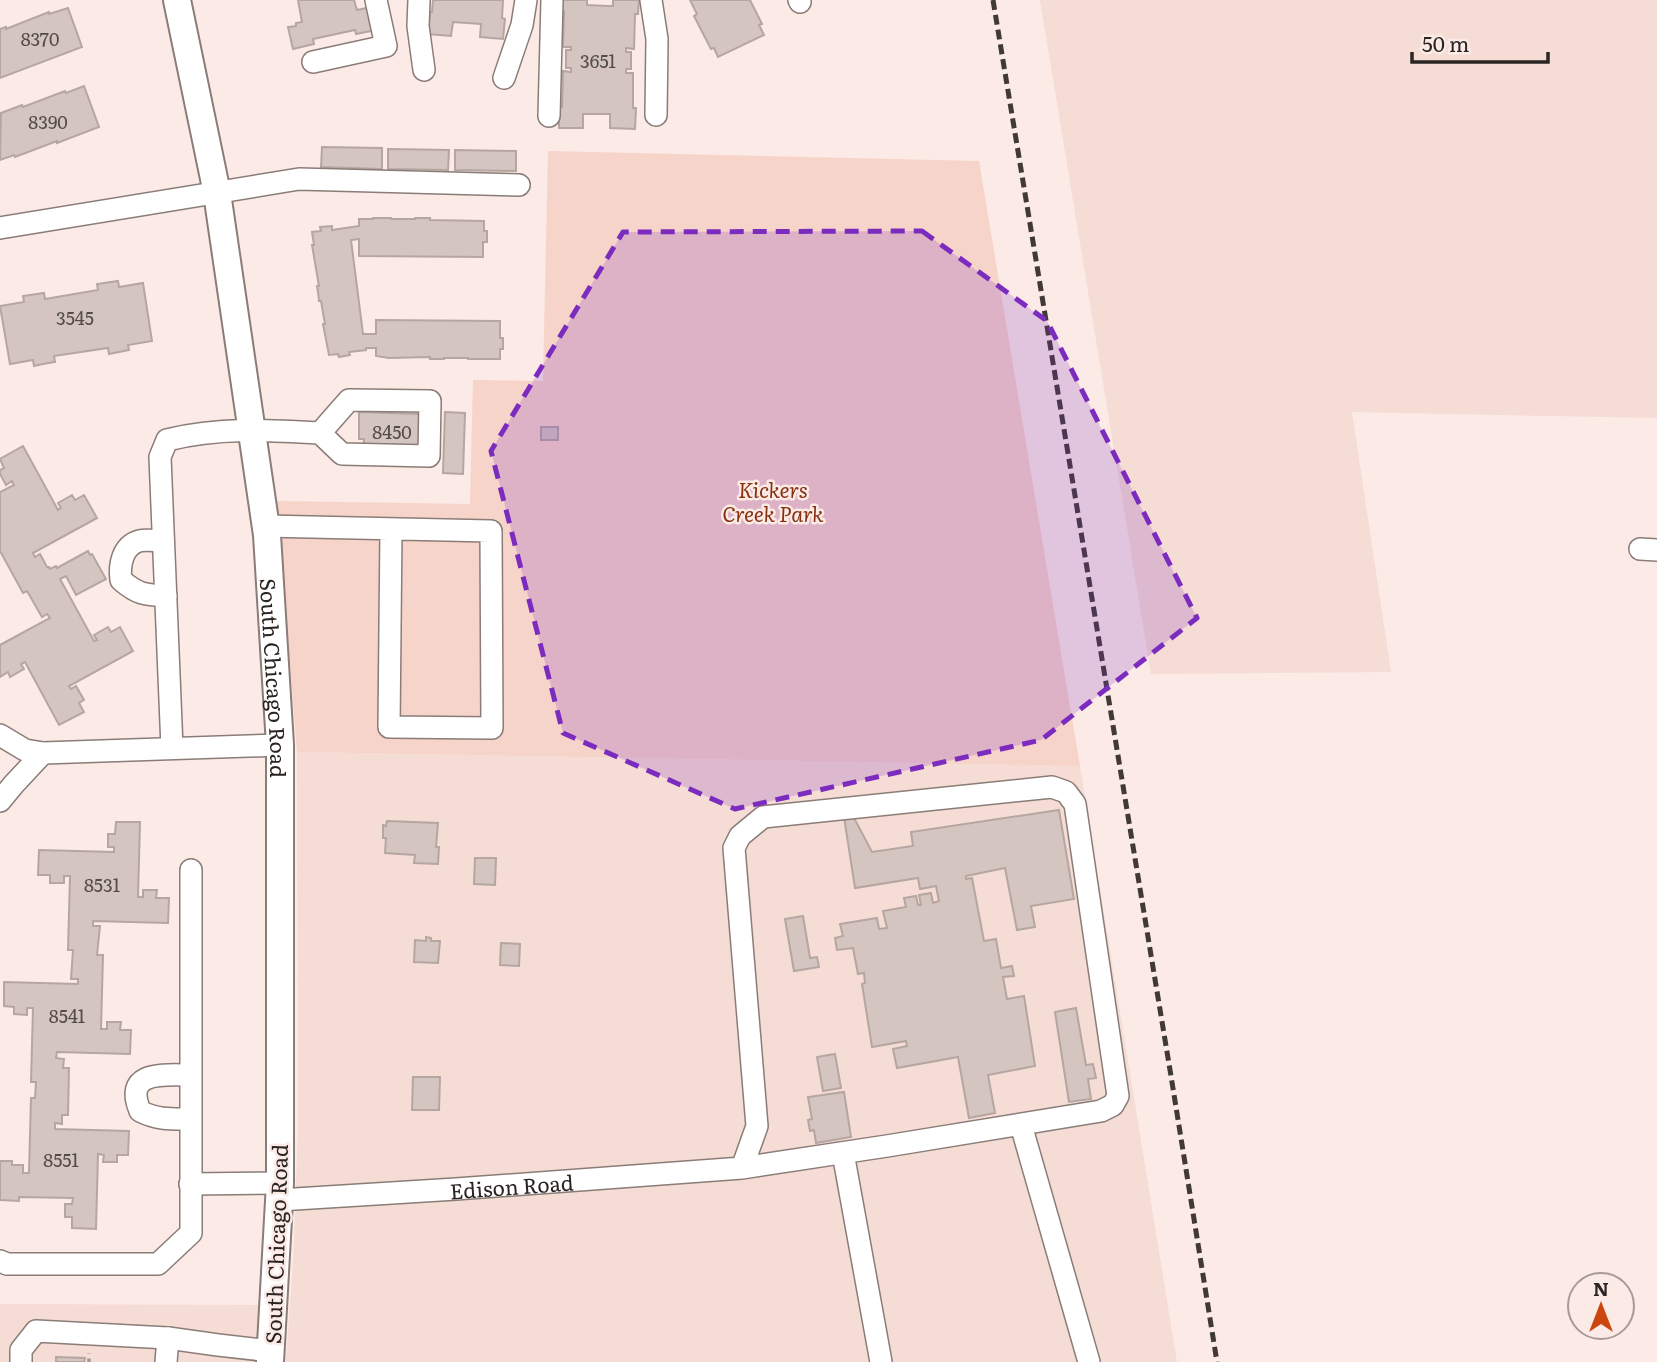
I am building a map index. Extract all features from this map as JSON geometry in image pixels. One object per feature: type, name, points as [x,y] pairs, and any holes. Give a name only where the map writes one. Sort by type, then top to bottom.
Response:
[{"type":"main road","name":"South Chicago Road","points":[[177,0],[217,193],[265,526],[279,745],[280,1192],[270,1356]]},
{"type":"street","points":[[313,62],[386,46],[376,0]]},
{"type":"street","points":[[419,0],[418,26],[424,70]]},
{"type":"street","points":[[504,78],[522,25],[526,0]]},
{"type":"street","points":[[549,116],[552,0]]},
{"type":"street","points":[[651,0],[657,39],[656,115]]},
{"type":"street","points":[[0,228],[299,179],[519,185]]},
{"type":"street","points":[[172,748],[160,457],[167,440],[251,429],[320,433],[342,454],[429,456],[429,401],[349,400],[320,433]]},
{"type":"street","points":[[265,526],[491,531],[492,727],[388,727],[391,529]]},
{"type":"street","points":[[163,541],[139,541],[126,550],[119,566],[121,580],[134,591],[166,596]]},
{"type":"street","points":[[0,734],[25,750],[43,753],[279,745]]},
{"type":"street","points":[[0,802],[43,753]]},
{"type":"street","name":"Edison Road","points":[[190,1184],[280,1192],[456,1189],[742,1168],[1101,1111],[1113,1105],[1118,1096],[1075,804],[1066,792],[1052,787],[763,817],[740,836],[734,848],[757,1126],[742,1168]]},
{"type":"street","points":[[0,1261],[7,1264],[158,1264],[191,1233],[191,870]]},
{"type":"street","points":[[190,1075],[151,1075],[142,1081],[136,1090],[140,1111],[163,1119],[190,1119]]},
{"type":"street","points":[[1021,1125],[1089,1362]]},
{"type":"street","points":[[843,1153],[881,1362]]},
{"type":"street","points":[[21,1362],[22,1350],[36,1331],[168,1338],[270,1356]]},
{"type":"street","points":[[166,1362],[168,1338]]},
{"type":"highlighted area","points":[[922,231],[1047,321],[1197,618],[1041,740],[735,809],[563,733],[491,451],[623,232]]},
{"type":"shaded area","points":[[1040,0],[1657,0],[1657,418],[1352,412],[1391,672],[1151,674]]},
{"type":"shaded area","points":[[297,752],[1080,766],[1177,1362],[286,1362],[294,1247],[298,1124]]},
{"type":"shaded area","points":[[0,1304],[262,1305],[259,1362],[0,1362]]},
{"type":"green space","name":"Kickers Creek Park","points":[[548,151],[979,161],[1080,766],[297,752],[277,501],[470,504],[473,380],[543,381]]},
{"type":"building","points":[[298,0],[354,0],[357,10],[371,7],[376,30],[356,34],[355,30],[313,39],[314,44],[293,49],[288,27],[302,22]]},
{"type":"building","points":[[433,0],[503,0],[503,39],[480,37],[481,24],[453,22],[451,36],[428,34]]},
{"type":"building","points":[[562,0],[587,0],[587,5],[613,6],[613,0],[639,0],[638,14],[635,14],[634,49],[626,48],[626,52],[631,52],[631,69],[626,69],[626,73],[633,73],[635,129],[610,128],[610,114],[583,114],[583,128],[559,128],[563,71],[571,72],[571,68],[566,68],[566,50],[571,50],[571,47],[563,47]]},
{"type":"building","points":[[690,0],[750,0],[762,24],[759,25],[764,35],[718,57],[694,16],[697,14]]},
{"type":"building","points":[[68,8],[82,47],[0,78],[0,29]]},
{"type":"building","points":[[84,86],[99,127],[0,160],[1,113]]},
{"type":"building","points":[[322,147],[382,148],[382,169],[321,167]]},
{"type":"building","points":[[388,149],[449,150],[448,170],[388,169]]},
{"type":"building","points":[[455,150],[516,151],[516,171],[455,170]]},
{"type":"building","points":[[359,219],[484,221],[487,242],[483,242],[483,257],[359,256],[359,239],[351,240],[363,334],[376,334],[376,320],[500,321],[503,349],[500,349],[500,359],[389,358],[376,356],[376,348],[349,352],[350,355],[339,357],[338,354],[329,355],[319,301],[312,232],[321,231],[320,227],[332,226],[332,230],[359,226]]},
{"type":"building","points":[[118,281],[119,287],[143,283],[152,341],[128,345],[129,350],[109,354],[108,348],[54,356],[55,362],[34,366],[33,360],[10,364],[0,306],[24,302],[23,296],[44,293],[45,299],[98,290],[97,284]]},
{"type":"building","points":[[359,412],[420,414],[424,451],[363,449],[364,439],[359,439]]},
{"type":"building","points":[[445,412],[465,413],[463,474],[443,473]]},
{"type":"building","points":[[541,427],[558,427],[558,440],[541,440]]},
{"type":"building","points":[[23,446],[58,510],[61,508],[58,503],[72,495],[75,500],[84,495],[97,518],[33,553],[35,557],[40,554],[50,569],[88,551],[92,554],[106,579],[76,595],[66,576],[60,579],[94,641],[97,640],[94,635],[108,627],[111,632],[120,627],[133,651],[69,686],[71,689],[76,686],[84,700],[79,703],[84,712],[59,725],[25,662],[21,664],[24,669],[10,677],[8,672],[0,677],[0,645],[50,618],[47,614],[42,617],[27,591],[23,593],[0,551],[0,492],[14,485],[12,481],[6,485],[0,474],[0,470],[4,468],[0,459]]},
{"type":"building","points":[[1059,810],[1074,899],[1031,906],[1035,927],[1017,930],[1005,868],[966,876],[966,879],[972,878],[984,941],[996,939],[1001,968],[1012,966],[1014,976],[1003,977],[1007,999],[1024,996],[1035,1066],[988,1075],[995,1113],[969,1118],[958,1057],[897,1068],[893,1049],[907,1046],[906,1041],[872,1047],[862,984],[865,983],[864,973],[858,974],[853,948],[837,950],[835,938],[843,936],[840,924],[877,918],[879,929],[887,928],[883,911],[906,907],[904,898],[916,896],[918,905],[921,905],[919,895],[931,893],[933,903],[939,901],[936,886],[920,889],[918,878],[855,888],[844,817],[853,816],[872,852],[913,846],[911,832]]},
{"type":"building","points":[[387,821],[438,823],[438,864],[414,863],[415,855],[385,853],[383,825],[386,826]]},
{"type":"building","points":[[116,822],[140,822],[138,897],[143,897],[143,890],[157,890],[156,898],[169,898],[168,923],[93,921],[93,926],[100,926],[97,955],[103,955],[101,1029],[107,1029],[107,1022],[121,1022],[120,1030],[131,1030],[130,1054],[57,1052],[56,1058],[64,1059],[63,1068],[69,1068],[68,1115],[62,1115],[62,1124],[55,1123],[55,1129],[129,1131],[128,1155],[117,1155],[117,1162],[103,1162],[104,1155],[98,1154],[96,1229],[72,1228],[72,1217],[65,1217],[65,1204],[72,1204],[73,1198],[19,1197],[19,1201],[0,1200],[0,1161],[23,1165],[23,1173],[29,1173],[31,1098],[35,1098],[36,1082],[31,1082],[33,1008],[27,1008],[27,1015],[14,1014],[14,1007],[4,1006],[4,982],[78,984],[78,979],[71,979],[73,950],[68,950],[70,876],[64,876],[64,883],[50,883],[50,875],[38,875],[39,850],[114,852],[114,847],[108,847],[108,834],[115,834]]},
{"type":"building","points":[[475,858],[496,858],[495,885],[474,884]]},
{"type":"building","points":[[803,916],[810,958],[817,957],[819,967],[794,971],[785,919]]},
{"type":"building","points":[[426,937],[431,938],[431,941],[440,941],[438,963],[414,962],[415,940],[426,941]]},
{"type":"building","points":[[501,943],[520,944],[519,966],[500,965]]},
{"type":"building","points":[[1076,1008],[1086,1065],[1093,1064],[1096,1078],[1088,1079],[1091,1099],[1069,1102],[1055,1012]]},
{"type":"building","points":[[835,1054],[841,1088],[823,1091],[817,1057]]},
{"type":"building","points":[[413,1077],[440,1077],[439,1110],[412,1110]]},
{"type":"building","points":[[844,1092],[851,1137],[816,1143],[814,1130],[810,1131],[808,1120],[812,1119],[808,1097]]},
{"type":"building","points":[[56,1357],[85,1358],[84,1362],[56,1362]]},
{"type":"railway","points":[[993,0],[1217,1362]]}]
